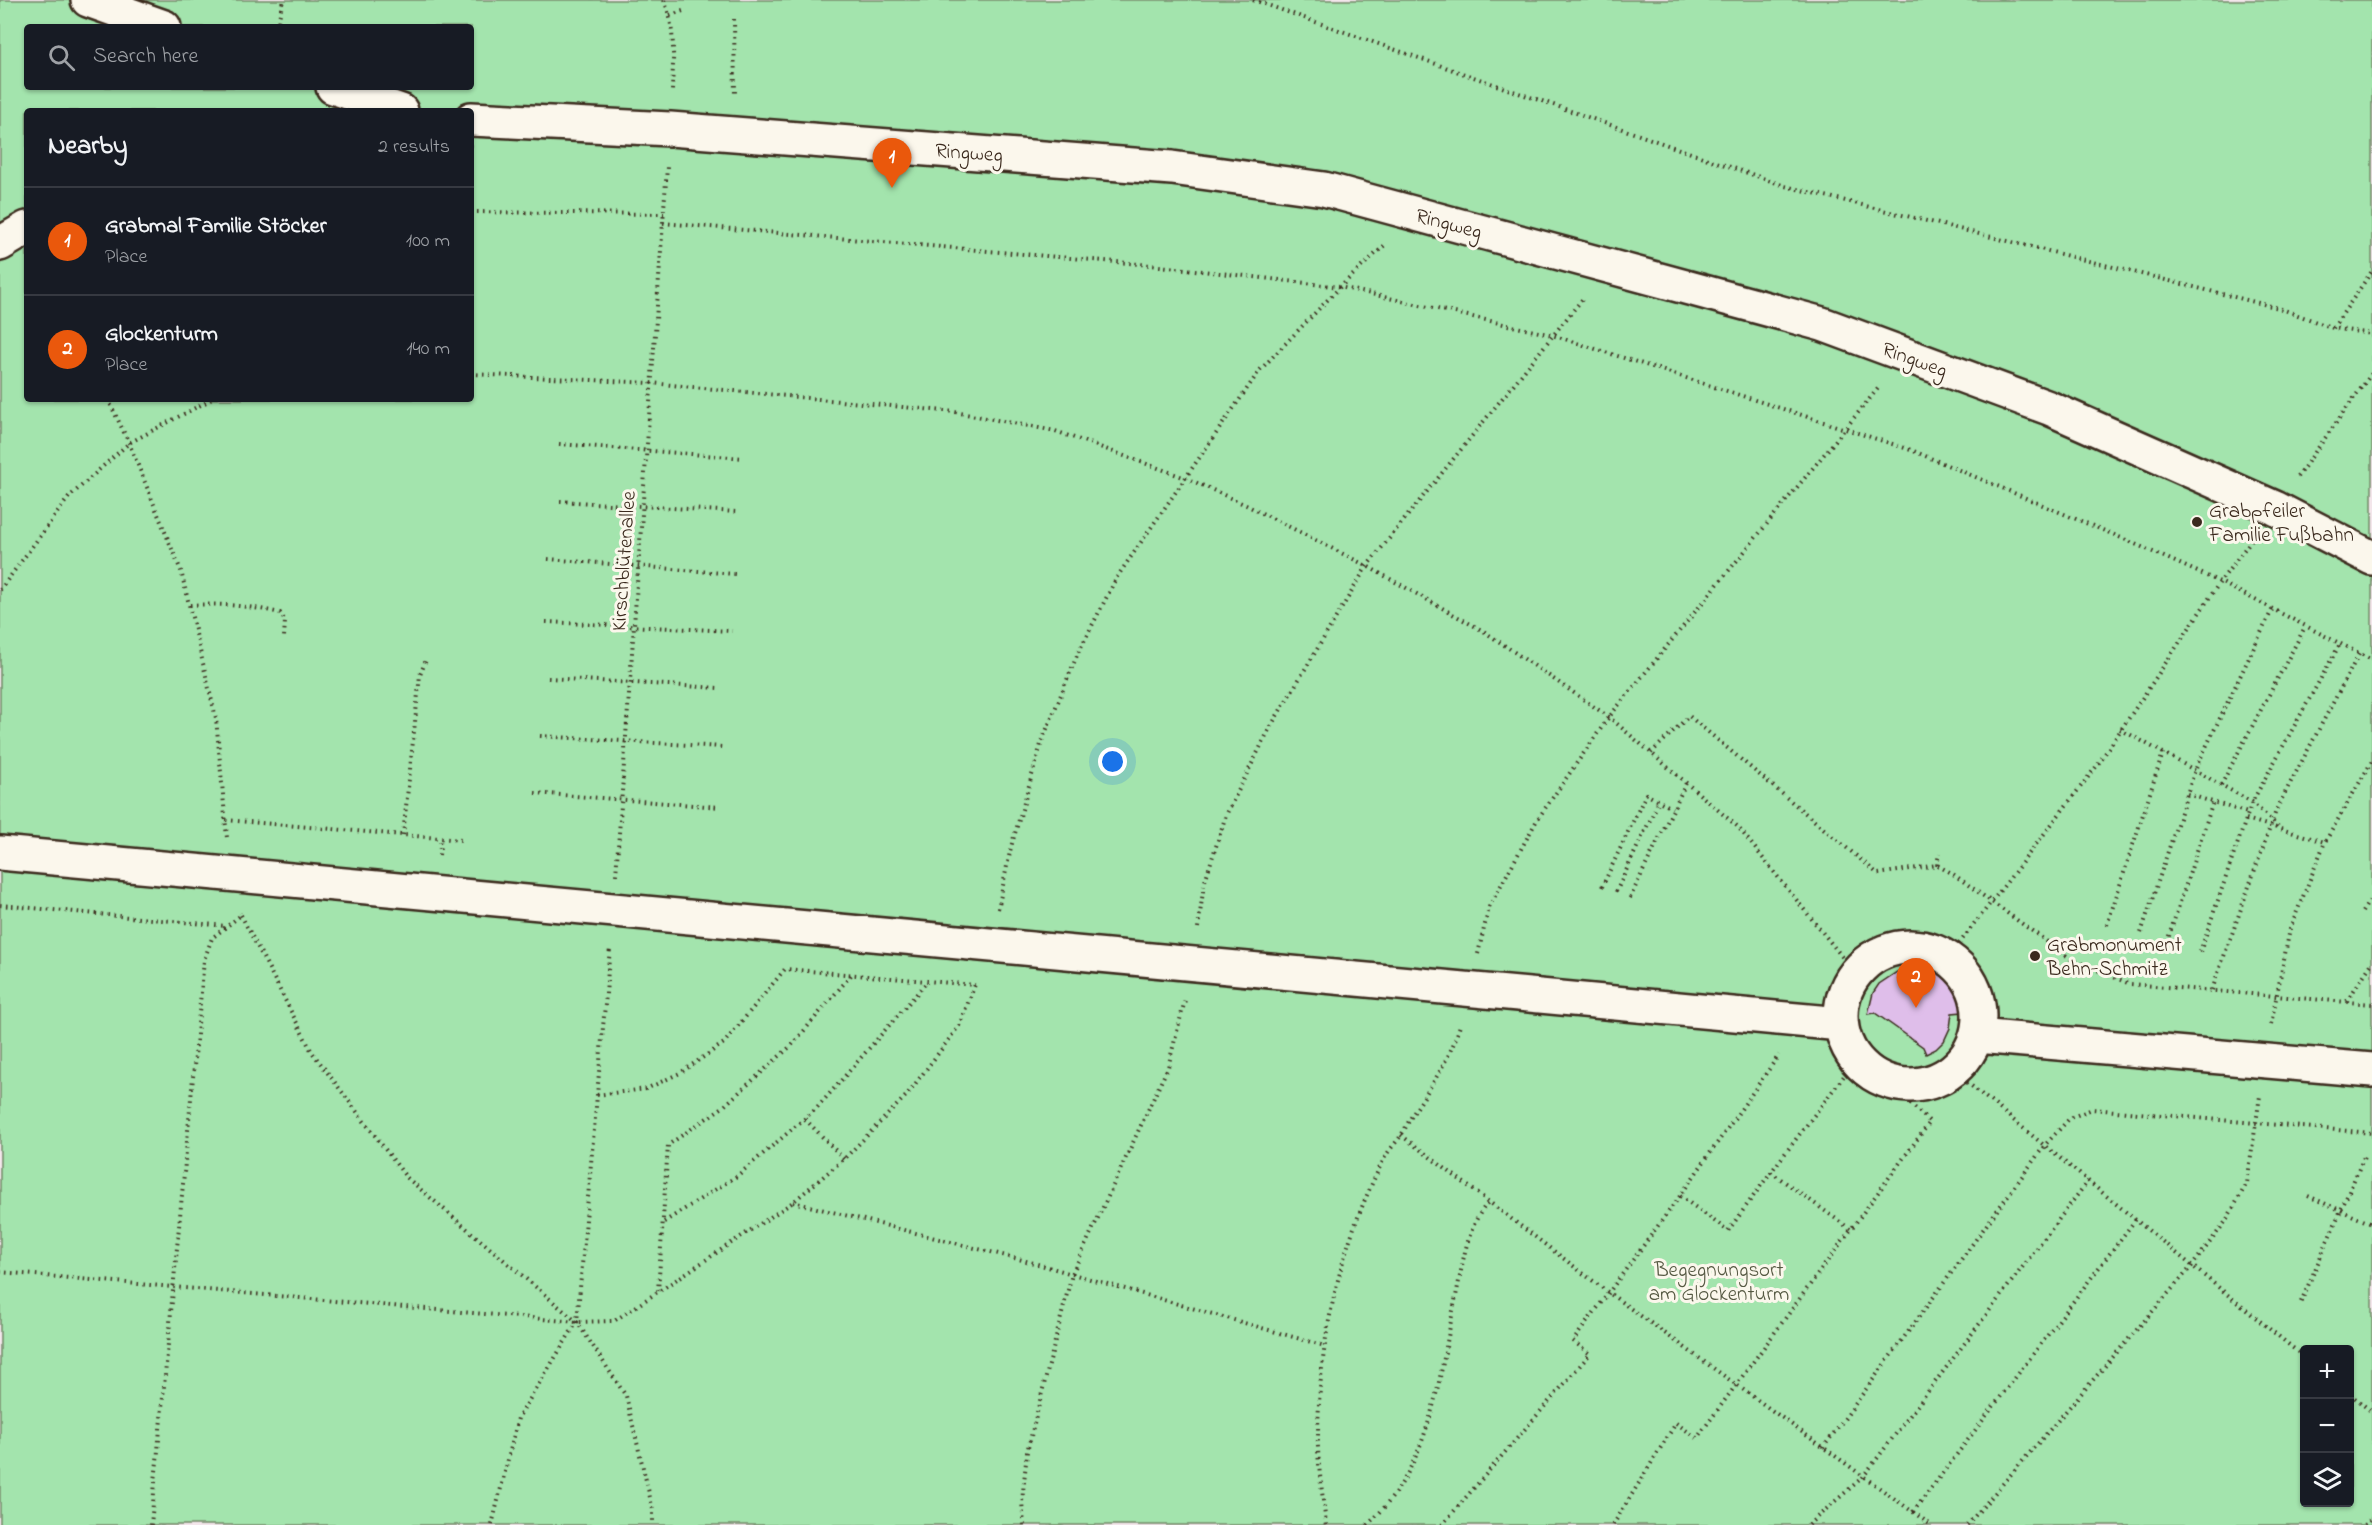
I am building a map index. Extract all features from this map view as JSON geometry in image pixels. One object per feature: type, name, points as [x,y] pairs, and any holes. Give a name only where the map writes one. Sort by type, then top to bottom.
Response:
[{"type":"lane","points":[[88,0],[156,24]]},
{"type":"lane","points":[[342,90],[392,108]]},
{"type":"lane","name":"Ringweg","points":[[474,120],[670,129],[1172,168],[1324,189],[1822,324],[2049,408],[2275,508],[2372,558]]},
{"type":"lane","points":[[0,244],[24,230]]},
{"type":"lane","points":[[0,853],[1841,1024]]},
{"type":"lane","points":[[1909,946],[1930,949],[1948,958],[1964,973],[1975,993],[1980,1014],[1977,1036],[1968,1055],[1953,1071],[1933,1082],[1910,1086],[1887,1082],[1870,1073],[1856,1060],[1846,1043],[1841,1024],[1841,1006],[1846,988],[1855,973],[1870,959],[1889,950],[1909,946]]},
{"type":"lane","points":[[1977,1036],[2372,1070]]},
{"type":"path","points":[[278,24],[283,0]]},
{"type":"path","name":"Kirschblütenallee","points":[[617,850],[670,129],[674,48],[670,15],[664,0]]},
{"type":"path","points":[[1252,0],[1785,186],[2279,308],[2333,328],[2372,333]]},
{"type":"path","points":[[670,15],[683,11]]},
{"type":"path","points":[[734,19],[735,134]]},
{"type":"path","points":[[474,212],[664,214]]},
{"type":"path","points":[[0,1272],[577,1322],[614,1321],[793,1202],[844,1159],[906,1096],[958,1026],[991,946],[1011,847],[1046,730],[1078,653],[1117,577],[1260,370],[1340,287],[1418,214]]},
{"type":"path","points":[[663,223],[1151,265],[1340,287],[1552,335],[1911,450],[2124,539],[2220,582],[2372,660]]},
{"type":"path","points":[[1024,1525],[1022,1502],[1027,1452],[1072,1274],[1168,1067],[1192,964],[1204,884],[1226,815],[1271,726],[1367,566],[1552,335],[1611,267]]},
{"type":"path","points":[[2333,328],[2372,271]]},
{"type":"path","points":[[1326,1525],[1318,1437],[1325,1346],[1333,1302],[1351,1232],[1381,1164],[1439,1074],[1458,1033],[1489,908],[1537,820],[1609,717],[1847,429],[1904,355]]},
{"type":"path","points":[[1948,958],[2096,767],[2220,582],[2372,373]]},
{"type":"path","points":[[474,374],[651,383],[955,412],[1055,431],[1186,478],[1246,505],[1367,566],[1485,632],[1609,717],[1738,827],[1855,973]]},
{"type":"path","points":[[109,402],[129,443],[181,571],[190,605],[216,718],[231,874],[241,915],[312,1052],[406,1177],[577,1322],[626,1396],[653,1510],[653,1525]]},
{"type":"path","points":[[0,590],[69,497],[129,443],[206,402]]},
{"type":"path","points":[[559,444],[744,458]]},
{"type":"path","points":[[560,501],[736,512]]},
{"type":"path","points":[[548,559],[735,574]]},
{"type":"path","points":[[190,605],[213,604],[257,608],[280,614],[285,621],[284,637]]},
{"type":"path","points":[[2141,933],[2195,770],[2272,610]]},
{"type":"path","points":[[546,622],[732,631]]},
{"type":"path","points":[[2221,784],[2305,627]]},
{"type":"path","points":[[2200,952],[2252,802],[2340,644]]},
{"type":"path","points":[[2212,990],[2277,808],[2359,654]]},
{"type":"path","points":[[403,835],[420,675],[426,660]]},
{"type":"path","points":[[548,678],[719,688]]},
{"type":"path","points":[[1651,753],[1689,716],[1878,874],[1937,865],[1953,874],[2071,959],[2130,984],[2372,1004]]},
{"type":"path","points":[[2120,729],[2252,802],[2271,824]]},
{"type":"path","points":[[540,736],[722,747]]},
{"type":"path","points":[[2107,925],[2163,753]]},
{"type":"path","points":[[2276,995],[2290,929],[2325,842],[2372,761]]},
{"type":"path","points":[[1630,898],[1686,783]]},
{"type":"path","points":[[535,793],[720,807]]},
{"type":"path","points":[[1602,887],[1646,794],[1672,808]]},
{"type":"path","points":[[2187,794],[2248,813]]},
{"type":"path","points":[[1616,892],[1659,801]]},
{"type":"path","points":[[2167,942],[2213,802]]},
{"type":"path","points":[[2246,819],[2271,824],[2325,842]]},
{"type":"path","points":[[226,820],[462,840]]},
{"type":"path","points":[[1937,865],[1939,853]]},
{"type":"path","points":[[2362,912],[2372,897]]},
{"type":"path","points":[[0,905],[228,926]]},
{"type":"path","points":[[492,1525],[518,1418],[577,1322],[613,909]]},
{"type":"path","points":[[151,1525],[204,960],[212,938],[241,915]]},
{"type":"path","points":[[2347,1002],[2372,963]]},
{"type":"path","points":[[597,1095],[646,1089],[680,1073],[724,1043],[785,969],[975,985]]},
{"type":"path","points":[[658,1292],[668,1145],[723,1107],[792,1046],[852,974]]},
{"type":"path","points":[[664,1222],[737,1176],[805,1119],[927,981]]},
{"type":"path","points":[[1442,1525],[1590,1354],[1573,1341],[1680,1196],[1803,1020]]},
{"type":"path","points":[[1680,1196],[1728,1231],[1856,1060]]},
{"type":"path","points":[[1953,1071],[2300,1354]]},
{"type":"path","points":[[1613,1525],[1676,1423],[1697,1438],[1930,1122],[1887,1082]]},
{"type":"path","points":[[1823,1448],[2045,1145],[2070,1118],[2092,1108],[2372,1133]]},
{"type":"path","points":[[805,1119],[844,1159]]},
{"type":"path","points":[[1967,1525],[2192,1266],[2226,1221],[2247,1183],[2258,1122]]},
{"type":"path","points":[[1401,1136],[1609,1293],[1931,1525]]},
{"type":"path","points":[[2301,1302],[2364,1157]]},
{"type":"path","points":[[1771,1172],[1850,1229]]},
{"type":"path","points":[[1808,1525],[1863,1477],[2088,1181]]},
{"type":"path","points":[[2308,1196],[2372,1224]]},
{"type":"path","points":[[793,1202],[1072,1274],[1325,1346]]},
{"type":"path","points":[[1367,1525],[1384,1510],[1415,1461],[1433,1409],[1464,1261],[1474,1225],[1488,1202]]},
{"type":"path","points":[[1913,1512],[2136,1219]]},
{"type":"path","points":[[2354,1398],[2372,1412]]},
{"type":"path","points":[[2365,1525],[2372,1517]]},
{"type":"green space","name":"Begegnungsort am Glockenturm","points":[[0,0],[2372,0],[2372,1525],[0,1525]]},
{"type":"building","points":[[1913,959],[1935,965],[1949,975],[1961,994],[1963,1012],[1952,1013],[1950,1028],[1944,1041],[1936,1049],[1926,1054],[1923,1047],[1875,1013],[1868,1014],[1873,993],[1879,984],[1897,972],[1910,970]]},
{"type":"place","name":"Grabmal Familie Stöcker","points":[[892,188]]},
{"type":"place","name":"Grabpfeiler Familie Fußbahn","points":[[2197,522]]},
{"type":"place","name":"Grabmonument Behn-Schmitz","points":[[2035,956]]},
{"type":"place","name":"Glockenturm","points":[[1916,1008]]}]
